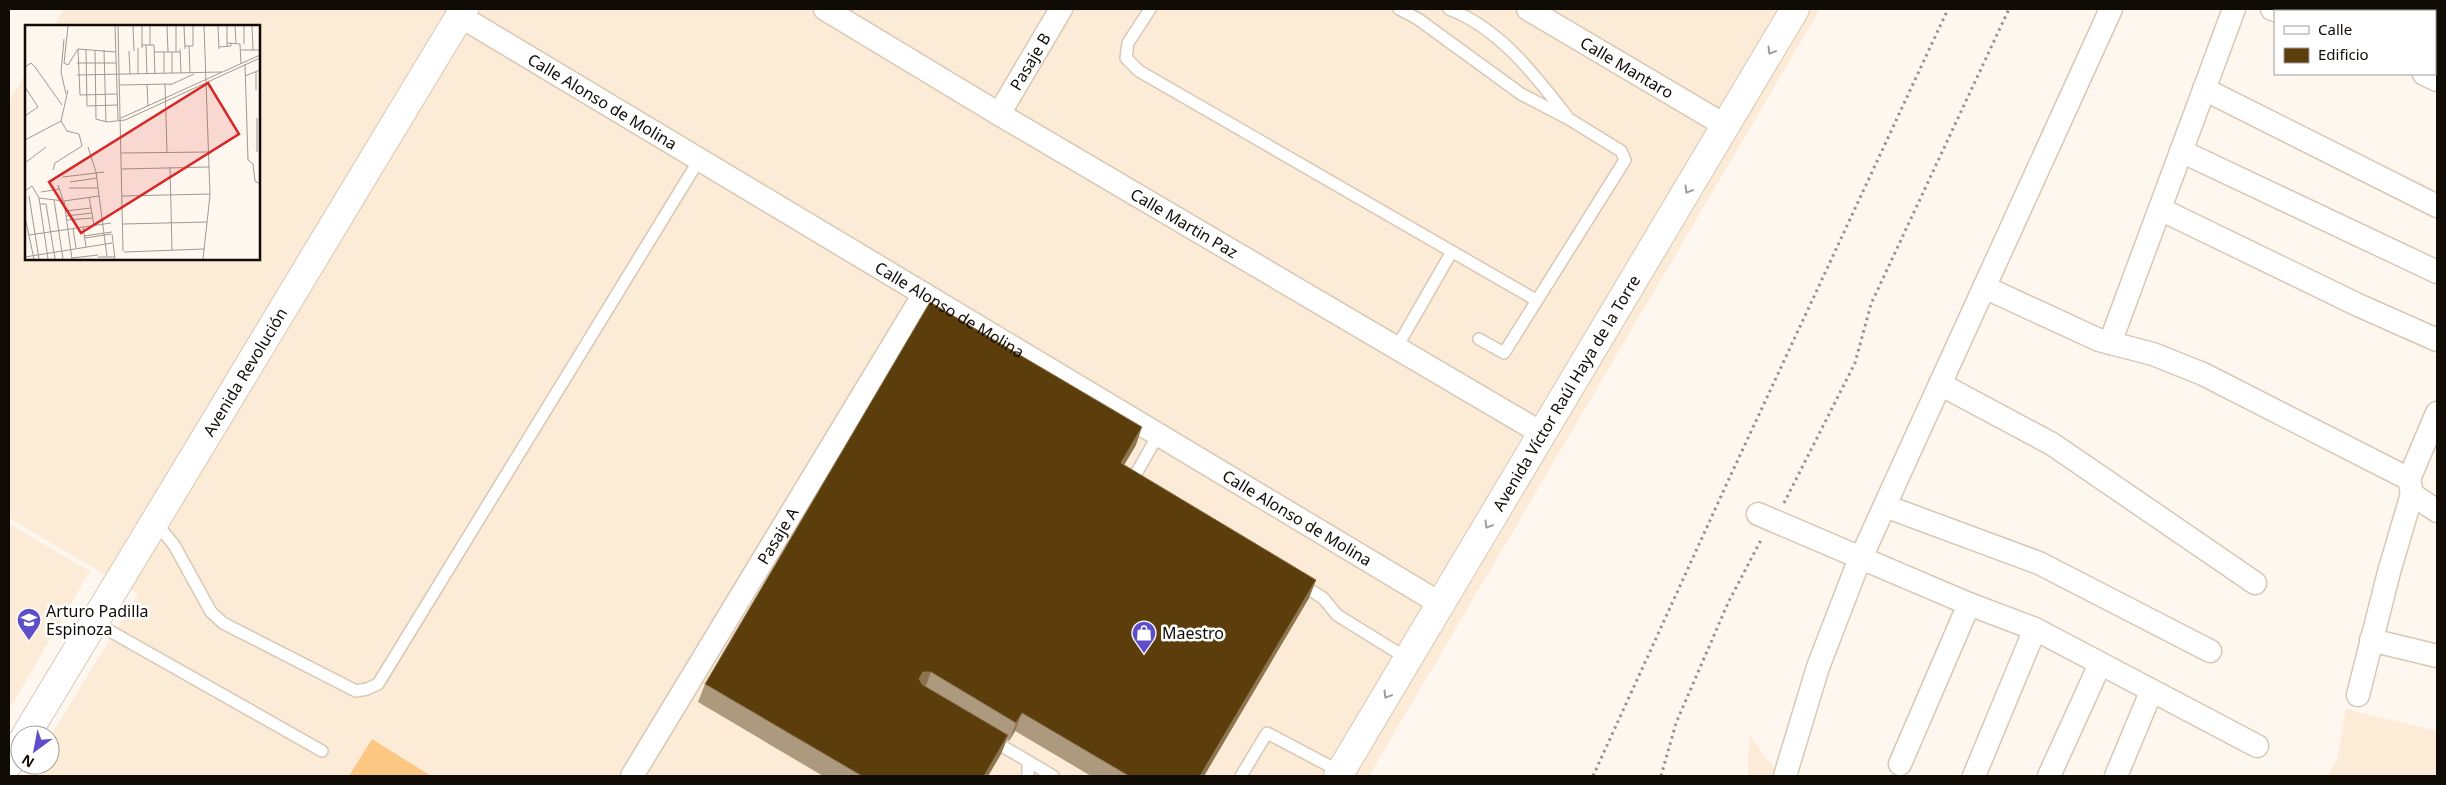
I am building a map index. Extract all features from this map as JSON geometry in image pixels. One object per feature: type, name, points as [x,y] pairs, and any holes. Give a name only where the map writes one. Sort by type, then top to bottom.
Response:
[{"type":"street","name":"Calle Martin Paz","points":[[825,9],[998,114],[1543,434]]},
{"type":"street","name":"Pasaje B","points":[[998,114],[1061,9]]},
{"type":"street","name":"Calle Mantaro","points":[[1528,9],[1726,126]]},
{"type":"street","name":"Avenida Víctor Raúl Haya de la Torre","points":[[1340,774],[1796,9]]},
{"type":"street","points":[[1785,776],[1818,667],[1861,558],[2111,9]]},
{"type":"street","points":[[2110,343],[2234,9]]},
{"type":"street","name":"Calle Alonso de Molina","points":[[462,12],[699,160],[1441,604]]},
{"type":"street","name":"Avenida Revolución","points":[[32,725],[462,12]]},
{"type":"street","points":[[2204,89],[2437,206]]},
{"type":"street","points":[[2181,151],[2437,272]]},
{"type":"street","points":[[2160,209],[2437,340]]},
{"type":"street","points":[[1984,288],[2099,340],[2153,354],[2203,374],[2410,486],[2437,511]]},
{"type":"street","name":"Pasaje A","points":[[632,776],[924,294]]},
{"type":"street","points":[[1940,384],[2052,444],[2255,583]]},
{"type":"street","points":[[2358,694],[2410,486],[2437,413]]},
{"type":"street","points":[[1884,506],[2039,563],[2210,651]]},
{"type":"street","points":[[1765,518],[1969,604],[2034,629],[2256,746]]},
{"type":"street","points":[[1900,764],[1969,604]]},
{"type":"street","points":[[1974,776],[2034,629]]},
{"type":"street","points":[[2371,640],[2437,656]]},
{"type":"street","points":[[2049,776],[2100,664]]},
{"type":"street","points":[[2116,776],[2151,692]]},
{"type":"lane","points":[[1150,9],[1128,43],[1126,58],[1139,71],[1536,300]]},
{"type":"lane","points":[[1399,9],[1418,19],[1521,94],[1569,119],[1621,151],[1625,160],[1504,352],[1479,339]]},
{"type":"lane","points":[[1449,9],[1463,14],[1528,66],[1569,119]]},
{"type":"lane","points":[[155,522],[174,545],[211,612],[223,623],[356,691],[378,684],[699,160]]},
{"type":"lane","points":[[1397,347],[1452,253]]},
{"type":"lane","points":[[1150,490],[1133,479],[1158,435]]},
{"type":"lane","points":[[1290,577],[1323,598],[1337,615],[1408,659]]},
{"type":"lane","points":[[94,622],[322,752]]},
{"type":"lane","points":[[978,732],[1053,776]]},
{"type":"lane","points":[[1241,776],[1267,733],[1340,774]]},
{"type":"lane","points":[[1028,762],[1028,776]]},
{"type":"path","points":[[1593,776],[1948,9]]},
{"type":"path","points":[[1661,776],[1676,723],[1765,518],[1789,494],[1855,363],[1871,304],[2009,9]]},
{"type":"shaded area","points":[[64,9],[1820,9],[1369,776],[25,776],[60,775],[60,725],[57,725],[138,594],[9,518],[9,101],[25,74],[25,260],[260,260],[260,25],[54,25]]},
{"type":"shaded area","name":"Arturo Padilla Espinoza","points":[[9,524],[90,571],[9,710]]},
{"type":"shaded area","points":[[2346,709],[2437,731],[2437,776],[2327,776],[2337,760]]},
{"type":"shaded area","points":[[1749,735],[1780,776],[1748,776]]},
{"type":"shaded area","points":[[372,739],[431,776],[349,776]]},
{"type":"building","points":[[930,302],[1142,427],[1121,463],[1316,580],[1200,776],[1129,776],[1022,713],[1016,723],[931,672],[923,672],[919,679],[923,685],[1008,735],[984,776],[862,776],[705,684]]},
{"type":"place","name":"Arturo Padilla Espinoza","points":[[29,641]]},
{"type":"place","name":"Maestro","points":[[1144,654]]}]
